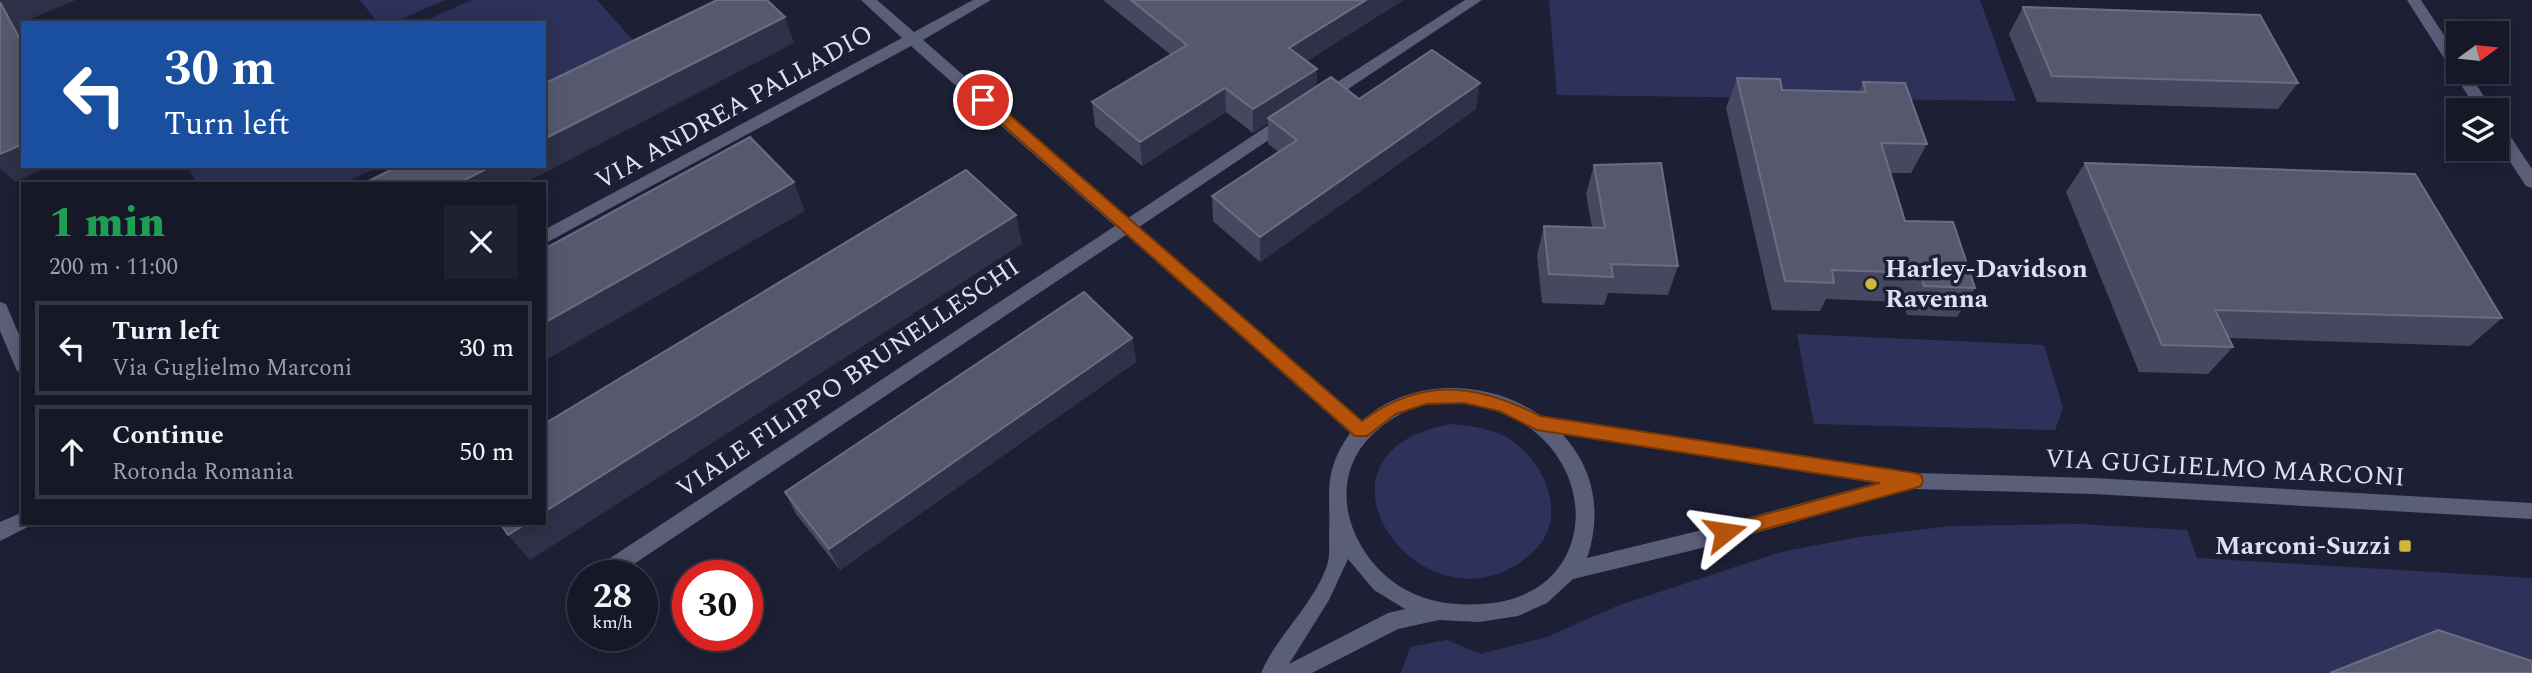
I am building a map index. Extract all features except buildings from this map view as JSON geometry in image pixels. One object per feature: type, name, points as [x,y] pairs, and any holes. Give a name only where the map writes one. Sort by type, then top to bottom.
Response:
[{"type":"street","points":[[868,0],[1361,431]]},
{"type":"street","name":"VIA ANDREA PALLADIO","points":[[546,237],[984,0]]},
{"type":"street","name":"VIALE FILIPPO BRUNELLESCHI","points":[[623,560],[1127,225],[1475,0]]},
{"type":"street","points":[[2414,0],[2446,50]]},
{"type":"street","points":[[2509,147],[2532,182]]},
{"type":"street","points":[[0,309],[21,361]]},
{"type":"street","points":[[1271,673],[1322,594],[1338,562],[1339,524],[1335,490],[1343,458],[1361,431],[1391,409],[1426,397],[1464,396],[1502,405],[1537,423],[1563,447],[1581,477],[1588,509],[1584,542],[1569,571],[1540,597],[1503,612],[1460,615],[1418,605],[1381,584],[1355,556],[1339,524]]},
{"type":"street","name":"VIA GUGLIELMO MARCONI","points":[[1537,423],[1915,481],[2094,486],[2532,511]]},
{"type":"street","name":"VIA GUGLIELMO MARCONI","points":[[1569,571],[1702,539],[1915,481]]},
{"type":"street","points":[[0,532],[21,521]]},
{"type":"street","points":[[1291,673],[1395,620],[1443,611]]},
{"type":"shaded area","points":[[360,0],[445,0],[397,21],[376,21]]},
{"type":"shaded area","points":[[472,0],[597,0],[636,44],[546,87],[546,21],[425,21]]},
{"type":"shaded area","points":[[1549,0],[1980,0],[2016,101],[1557,95]]},
{"type":"shaded area","points":[[189,168],[376,168],[347,182],[196,182]]},
{"type":"shaded area","points":[[1797,334],[2044,345],[2063,408],[2055,430],[1814,424]]},
{"type":"shaded area","points":[[1451,424],[1487,430],[1508,438],[1532,460],[1542,474],[1548,490],[1550,522],[1545,537],[1534,551],[1494,575],[1454,577],[1418,562],[1390,536],[1376,503],[1378,470],[1402,442]]},
{"type":"shaded area","points":[[2078,524],[2187,530],[2197,558],[2532,578],[2532,673],[1401,673],[1410,647],[1447,640],[1480,654],[1547,637],[1617,606],[1781,552],[1859,537],[1951,526]]},
{"type":"place","name":"Harley-Davidson Ravenna","points":[[1871,284]]},
{"type":"place","name":"Marconi-Suzzi","points":[[2405,546]]},
{"type":"route","points":[[983,100],[1361,431],[1391,409],[1426,397],[1464,396],[1502,405],[1537,423],[1662,440],[1915,481],[1725,532]]}]
